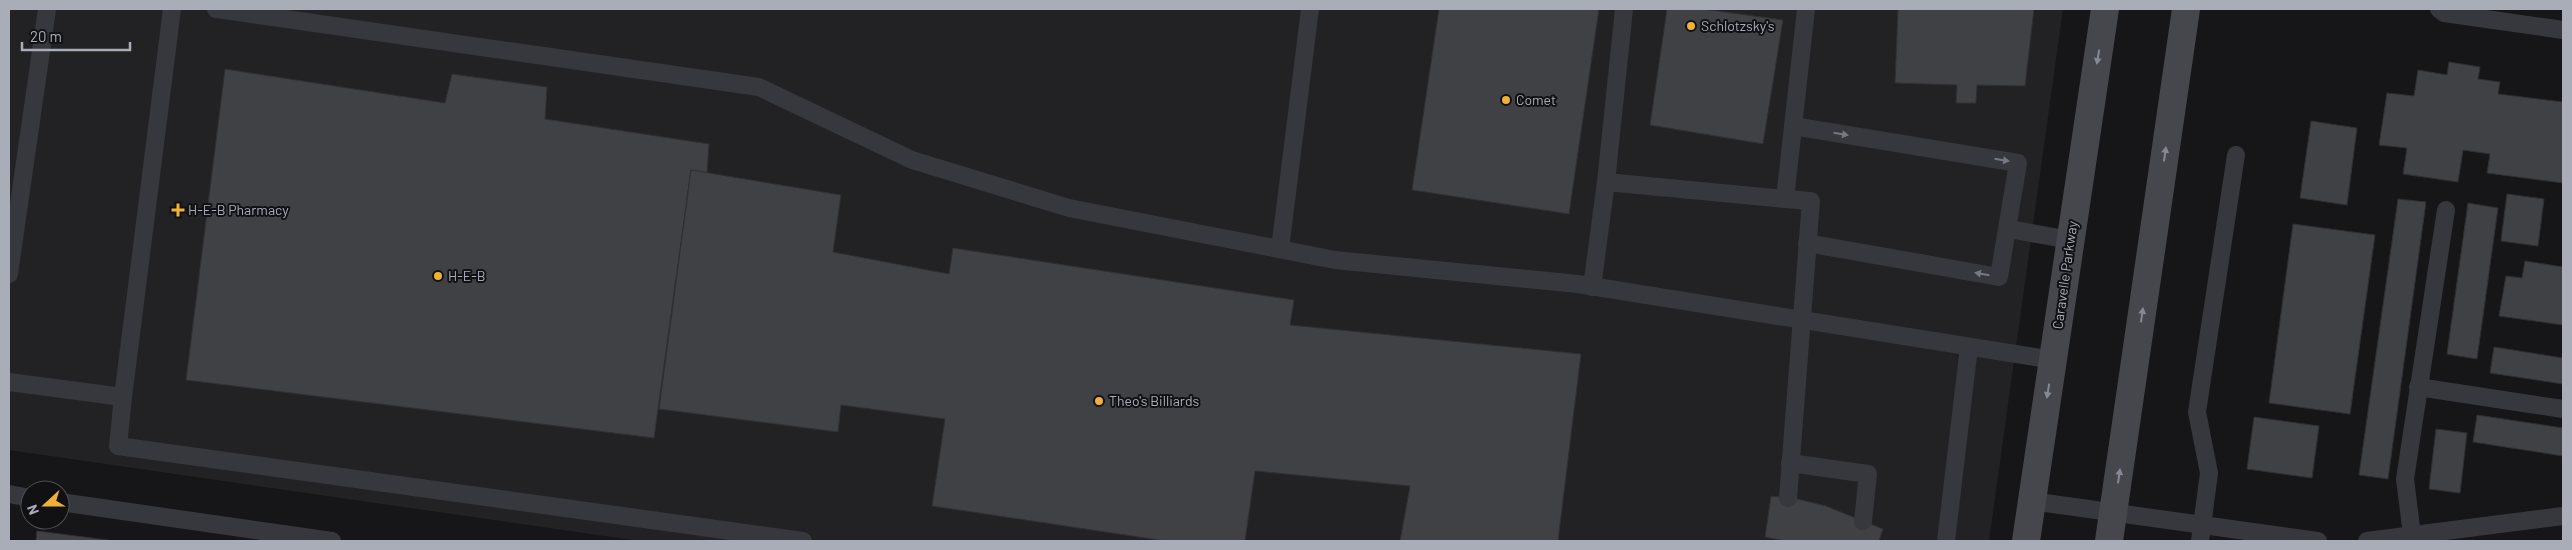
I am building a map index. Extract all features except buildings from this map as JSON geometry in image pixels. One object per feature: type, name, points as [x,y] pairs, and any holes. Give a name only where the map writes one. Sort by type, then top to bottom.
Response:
[{"type":"street","name":"Caravelle Parkway","points":[[2026,541],[2105,9]]},
{"type":"street","points":[[2109,541],[2186,9]]},
{"type":"lane","points":[[9,274],[47,9]]},
{"type":"lane","points":[[172,9],[118,446],[803,541]]},
{"type":"lane","points":[[216,9],[759,87],[920,163],[1068,208],[1280,249],[1350,262],[1592,287],[2053,360]]},
{"type":"lane","points":[[1280,249],[1310,9]]},
{"type":"lane","points":[[1592,287],[1606,182],[1624,9]]},
{"type":"lane","points":[[1785,198],[1806,9]]},
{"type":"lane","points":[[2438,9],[2444,12],[2563,30]]},
{"type":"lane","points":[[1793,126],[2018,163],[2009,229],[1999,277],[1807,243]]},
{"type":"lane","points":[[2202,533],[2209,474],[2197,412],[2236,155]]},
{"type":"lane","points":[[1606,182],[1811,201],[1788,498]]},
{"type":"lane","points":[[2412,535],[2405,479],[2446,210]]},
{"type":"lane","points":[[2009,229],[2070,240]]},
{"type":"lane","points":[[1946,541],[1968,347]]},
{"type":"lane","points":[[9,382],[123,398]]},
{"type":"lane","points":[[2418,387],[2563,409]]},
{"type":"lane","points":[[1790,463],[1868,474],[1863,521]]},
{"type":"lane","points":[[2031,502],[2113,512],[2202,533],[2318,541]]},
{"type":"lane","points":[[70,503],[332,541]]},
{"type":"lane","points":[[2367,541],[2563,516]]},
{"type":"shaded area","points":[[9,9],[2063,9],[1989,541],[639,541],[9,450]]},
{"type":"place","name":"Schlotzsky's","points":[[1691,26]]},
{"type":"place","name":"Comet","points":[[1506,100]]},
{"type":"place","name":"H-E-B Pharmacy","points":[[178,210]]},
{"type":"place","name":"H-E-B","points":[[438,276]]},
{"type":"place","name":"Theo's Billiards","points":[[1099,401]]}]
